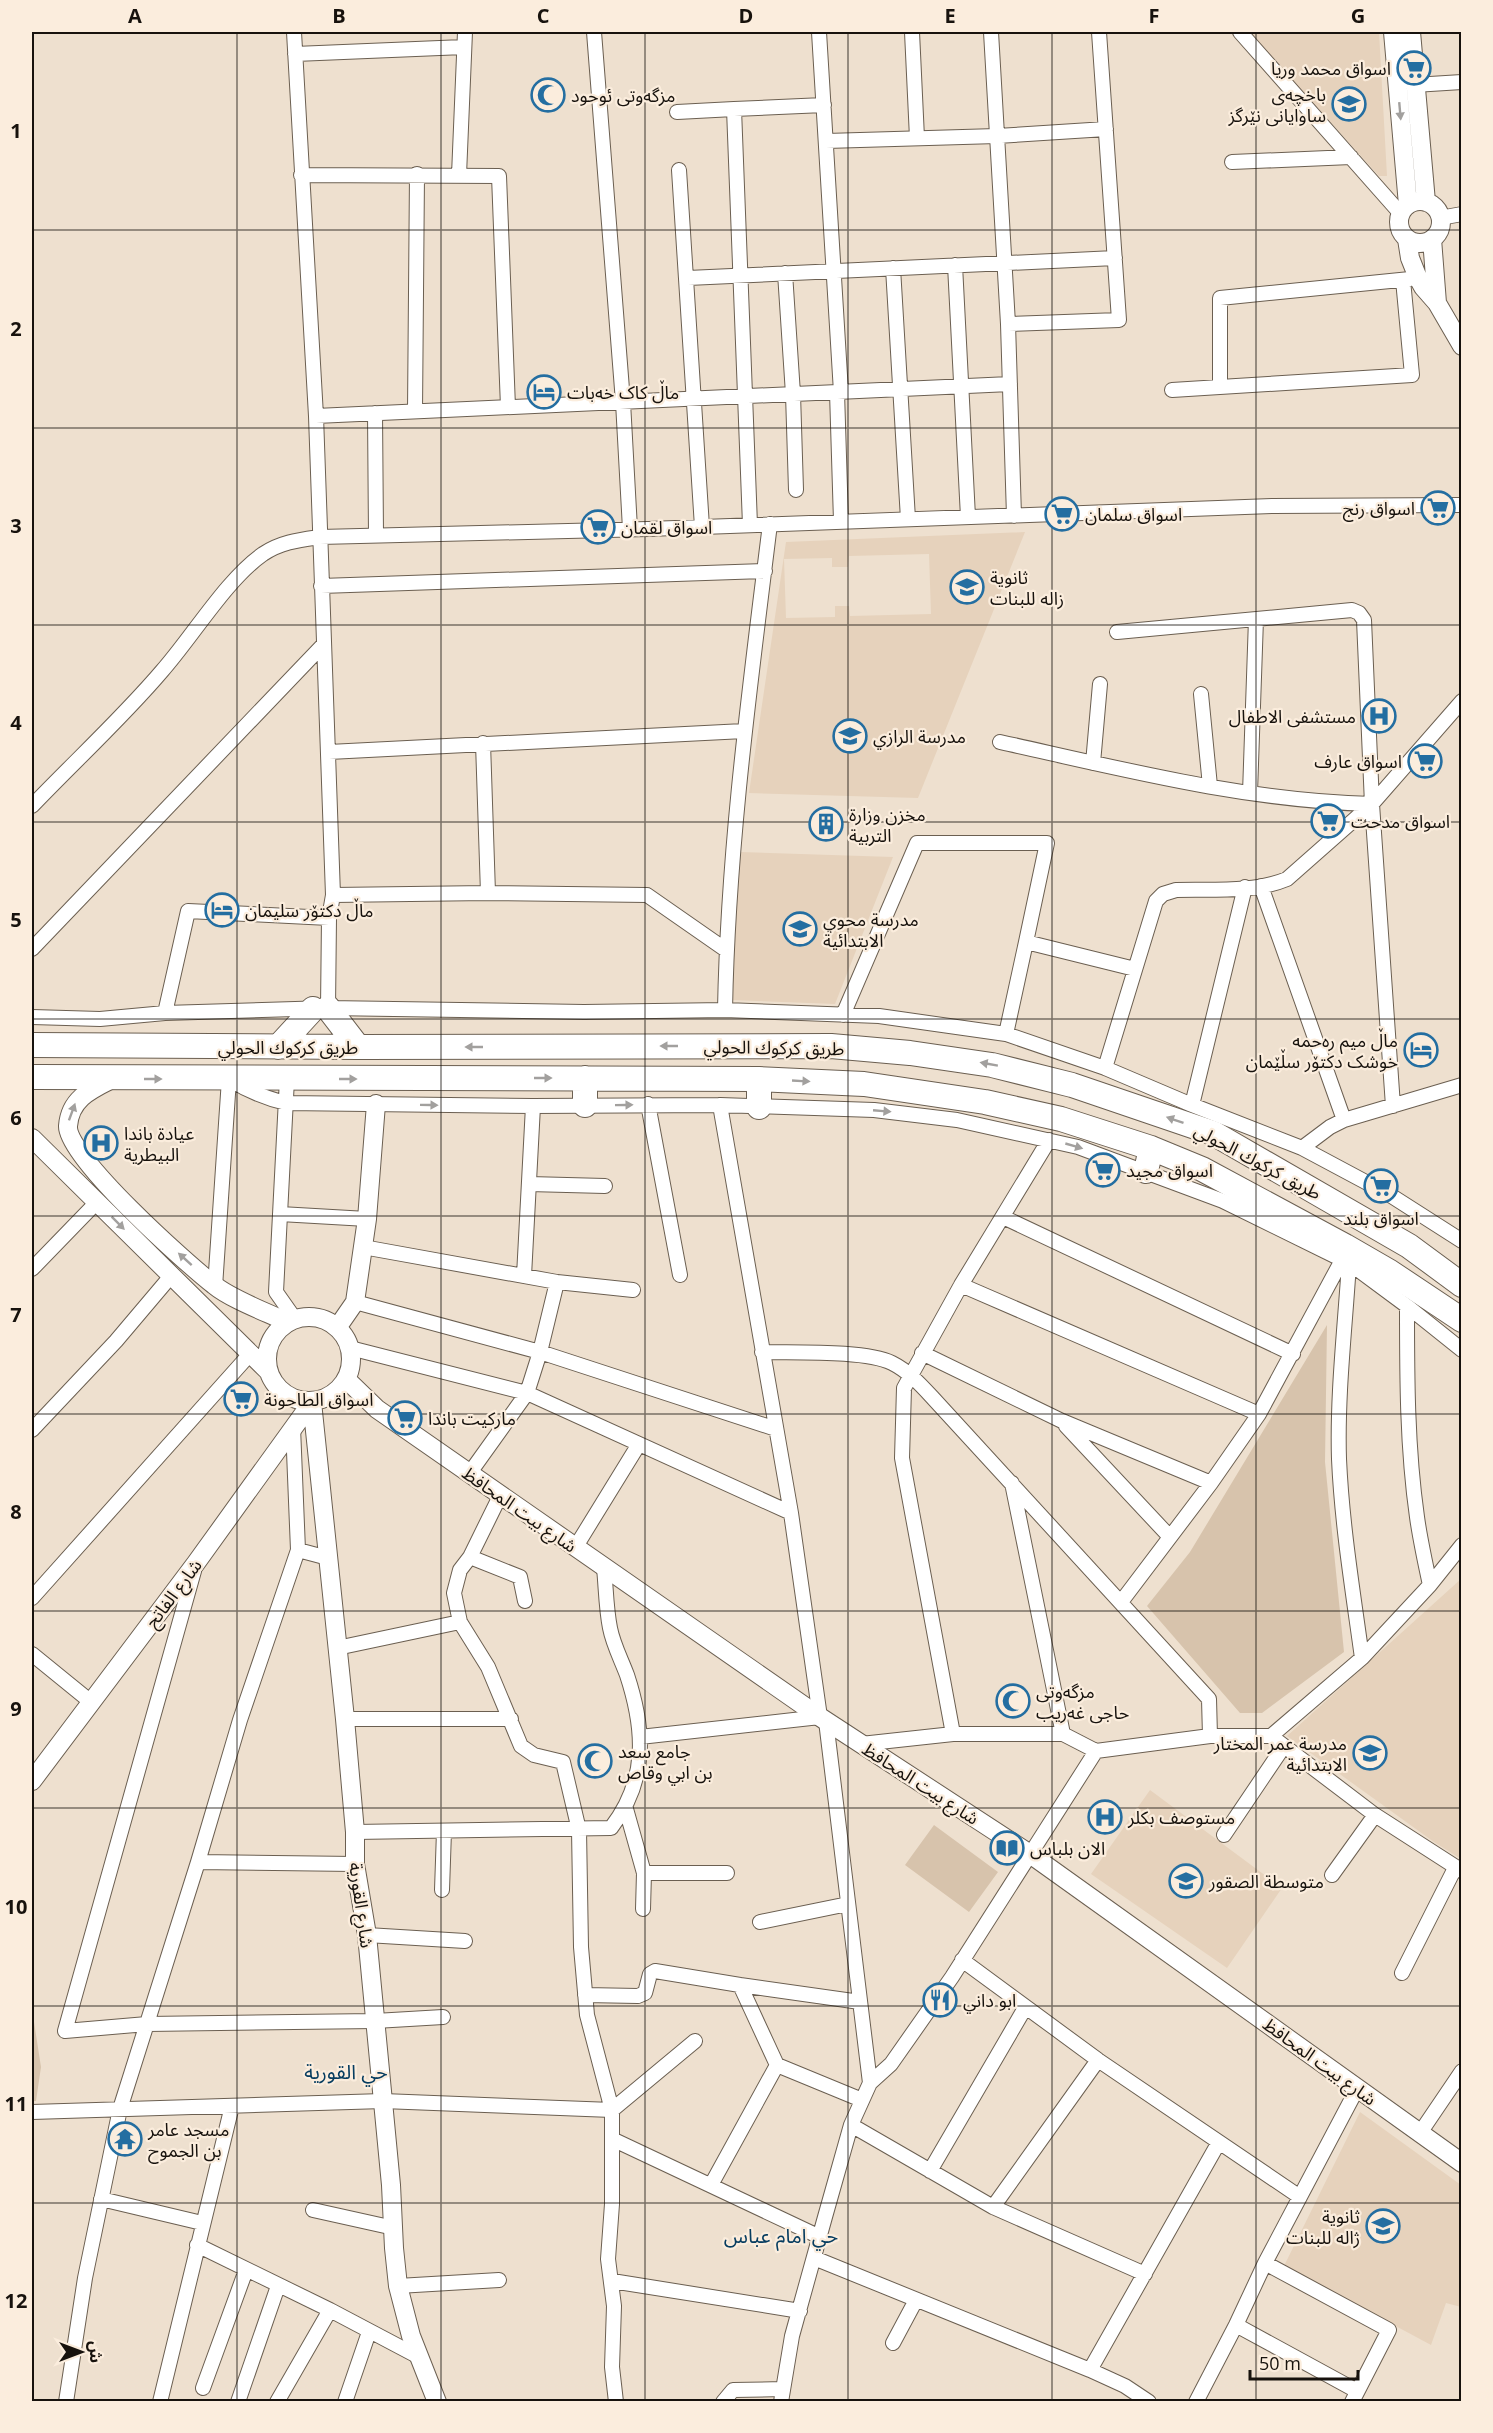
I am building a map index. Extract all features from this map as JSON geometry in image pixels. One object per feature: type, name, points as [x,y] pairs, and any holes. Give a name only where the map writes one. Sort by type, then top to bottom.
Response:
[{"type":"highway","points":[[278,1047],[320,1009],[358,1047]]},
{"type":"highway","name":"طريق كركوك الحولي","points":[[32,1045],[831,1046],[950,1058],[1072,1084],[1213,1133],[1409,1246],[1461,1285]]},
{"type":"highway","points":[[1029,1110],[1037,1075]]},
{"type":"highway","name":"طريق كركوك الحولي","points":[[32,1077],[759,1078],[899,1088],[1029,1110],[1148,1160],[1202,1168],[1390,1272],[1461,1320]]},
{"type":"highway","points":[[585,1078],[585,1105]]},
{"type":"highway","points":[[759,1078],[759,1107]]},
{"type":"highway","points":[[1409,1246],[1433,1251],[1461,1269]]},
{"type":"highway","points":[[1390,1272],[1418,1303],[1461,1337]]},
{"type":"street","points":[[294,32],[316,416],[333,895],[320,1009]]},
{"type":"street","points":[[459,175],[465,32]]},
{"type":"street","points":[[594,32],[623,402],[630,530]]},
{"type":"street","points":[[819,32],[834,271],[842,521]]},
{"type":"street","points":[[912,32],[917,138]]},
{"type":"street","points":[[991,32],[1008,324],[1014,516]]},
{"type":"street","points":[[1008,324],[1119,320],[1098,32]]},
{"type":"street","points":[[1240,32],[1350,157],[1411,207],[1435,208],[1440,218],[1439,230],[1432,239],[1419,243],[1407,239]]},
{"type":"street","points":[[1393,32],[1411,207]]},
{"type":"street","points":[[1172,390],[1220,385],[1412,375],[1410,258],[1407,239],[1400,228],[1411,207],[1414,85],[1411,32]]},
{"type":"street","points":[[296,54],[464,47]]},
{"type":"street","points":[[1414,85],[1461,82]]},
{"type":"street","points":[[677,112],[824,105]]},
{"type":"street","points":[[734,110],[750,525]]},
{"type":"street","points":[[826,141],[997,136],[1106,129]]},
{"type":"street","points":[[1232,162],[1350,157]]},
{"type":"street","points":[[679,170],[688,278],[702,527]]},
{"type":"street","points":[[415,411],[417,174]]},
{"type":"street","points":[[301,175],[499,176],[508,407]]},
{"type":"street","points":[[1440,218],[1461,214]]},
{"type":"street","points":[[1432,239],[1437,303]]},
{"type":"street","points":[[688,278],[1115,258]]},
{"type":"street","points":[[955,265],[968,517]]},
{"type":"street","points":[[893,268],[908,519]]},
{"type":"street","points":[[785,273],[793,394],[796,489]]},
{"type":"street","points":[[1220,385],[1220,298],[1410,279],[1423,287],[1437,303],[1461,346]]},
{"type":"street","points":[[316,416],[1010,384]]},
{"type":"street","points":[[375,413],[376,535]]},
{"type":"street","points":[[32,806],[162,672],[204,617],[248,566],[265,553],[287,542],[320,537],[630,530],[1272,506],[1461,505]]},
{"type":"street","points":[[724,1010],[726,950],[744,731],[771,524]]},
{"type":"street","points":[[321,586],[765,571]]},
{"type":"street","points":[[1117,632],[1352,610],[1359,613],[1364,620],[1372,804],[1393,1106]]},
{"type":"street","points":[[1250,793],[1256,619]]},
{"type":"street","points":[[32,949],[323,645]]},
{"type":"street","points":[[1093,763],[1100,684]]},
{"type":"street","points":[[1200,694],[1210,786]]},
{"type":"street","points":[[1105,1068],[1151,908],[1163,894],[1176,890],[1261,886],[1276,884],[1287,879],[1372,804],[1461,700]]},
{"type":"street","points":[[329,752],[744,731]]},
{"type":"street","points":[[1000,742],[1093,763],[1250,793],[1324,803],[1372,804]]},
{"type":"street","points":[[483,744],[488,893]]},
{"type":"street","points":[[843,1015],[917,843],[1047,843],[1006,1034]]},
{"type":"street","points":[[1261,886],[1344,1120]]},
{"type":"street","points":[[1192,1105],[1245,887]]},
{"type":"street","points":[[333,895],[488,893],[647,895],[726,950]]},
{"type":"street","points":[[165,1013],[188,911],[329,918]]},
{"type":"street","points":[[1026,942],[1135,969]]},
{"type":"street","points":[[32,1017],[99,1019],[165,1013],[320,1009],[724,1010],[888,1017],[1006,1034],[1105,1068],[1302,1148],[1390,1195],[1461,1241]]},
{"type":"street","points":[[112,1078],[81,1096],[71,1112],[67,1129],[73,1144],[103,1196],[171,1276],[268,1371]]},
{"type":"street","points":[[215,1287],[229,1079],[247,1090],[286,1103],[533,1106],[648,1104],[874,1110],[916,1114],[1148,1160],[1223,1201],[1346,1262],[1407,1306],[1461,1350]]},
{"type":"street","points":[[287,1079],[276,1292],[291,1320]]},
{"type":"street","points":[[1302,1148],[1330,1127],[1344,1120],[1461,1085]]},
{"type":"street","points":[[337,1328],[356,1302],[367,1219],[376,1104]]},
{"type":"street","points":[[648,1104],[680,1275]]},
{"type":"street","points":[[720,1105],[791,1513],[823,1719],[870,2083]]},
{"type":"street","points":[[524,1276],[533,1106]]},
{"type":"street","points":[[32,1138],[215,1287],[291,1320],[317,1317],[337,1328],[350,1348],[350,1369],[341,1386],[324,1399],[312,1402],[298,1401],[284,1394],[274,1384],[268,1371],[266,1360],[272,1338],[291,1320]]},
{"type":"street","points":[[953,1734],[902,1458],[904,1388],[960,1285],[1049,1140]]},
{"type":"street","points":[[529,1184],[605,1186]]},
{"type":"street","points":[[32,1269],[103,1196]]},
{"type":"street","points":[[280,1214],[367,1219]]},
{"type":"street","points":[[1003,1217],[1293,1354]]},
{"type":"street","points":[[363,1247],[557,1282],[633,1290]]},
{"type":"street","points":[[1121,1602],[1211,1483],[1259,1414],[1346,1262]]},
{"type":"street","points":[[1346,1262],[1339,1458],[1348,1559],[1362,1658]]},
{"type":"street","points":[[32,1430],[116,1341],[171,1276]]},
{"type":"street","points":[[469,1474],[527,1393],[540,1352],[557,1282]]},
{"type":"street","points":[[960,1285],[1259,1414]]},
{"type":"street","points":[[356,1302],[540,1352],[776,1429]]},
{"type":"street","points":[[1407,1306],[1412,1469],[1417,1517],[1430,1585]]},
{"type":"street","points":[[350,1348],[527,1393],[791,1513]]},
{"type":"street","points":[[762,1352],[874,1357],[895,1364],[910,1375],[1209,1699],[1210,1736]]},
{"type":"street","points":[[922,1353],[1062,1421],[1211,1483]]},
{"type":"street","points":[[32,1598],[250,1354]]},
{"type":"street","name":"شارع بيت المحافظ","points":[[341,1386],[823,1719],[1030,1854],[1461,2163]]},
{"type":"street","name":"شارع الفاتح","points":[[32,1781],[196,1563],[312,1402]]},
{"type":"street","name":"شارع القورية","points":[[312,1402],[345,1719],[355,1832],[355,1864],[367,1935],[398,2286],[404,2315],[437,2402]]},
{"type":"street","points":[[1062,1421],[1169,1536]]},
{"type":"street","points":[[66,2402],[85,2278],[120,2109],[240,1720],[298,1550],[293,1427]]},
{"type":"street","points":[[575,1548],[639,1444]]},
{"type":"street","points":[[1012,1483],[1063,1734]]},
{"type":"street","points":[[500,1496],[471,1557],[460,1570],[454,1593],[460,1622],[488,1666],[523,1749],[541,1757],[563,1762],[579,1830],[581,1947],[587,2015],[612,2110],[612,2204],[608,2259],[614,2306],[612,2367],[616,2402]]},
{"type":"street","points":[[1270,1737],[1362,1658],[1430,1585],[1461,1545]]},
{"type":"street","points":[[298,1550],[328,1558]]},
{"type":"street","points":[[471,1557],[520,1577],[525,1600]]},
{"type":"street","points":[[196,1563],[65,2031],[147,2024],[375,2021],[443,2017]]},
{"type":"street","points":[[355,1832],[611,1828],[626,1809],[638,1770],[640,1737],[637,1710],[609,1626],[604,1568]]},
{"type":"street","points":[[337,1648],[460,1622]]},
{"type":"street","points":[[32,1654],[91,1702]]},
{"type":"street","points":[[345,1719],[511,1719]]},
{"type":"street","points":[[640,1737],[823,1719]]},
{"type":"street","points":[[861,1744],[953,1734],[1063,1734],[1096,1750],[1210,1736],[1270,1737],[1375,1815],[1458,1869],[1402,1973]]},
{"type":"street","points":[[1224,1835],[1284,1746]]},
{"type":"street","points":[[723,2402],[733,2390],[782,2395],[792,2336],[851,2125],[870,2083],[891,2064],[908,2042],[1096,1750]]},
{"type":"street","points":[[626,1809],[644,1873],[643,1910]]},
{"type":"street","points":[[1332,1875],[1375,1815]]},
{"type":"street","points":[[442,1890],[444,1831]]},
{"type":"street","points":[[198,1862],[355,1864]]},
{"type":"street","points":[[644,1873],[727,1873]]},
{"type":"street","points":[[760,1922],[848,1904]]},
{"type":"street","points":[[367,1935],[465,1941]]},
{"type":"street","points":[[962,1960],[1024,2008],[1098,2060],[1300,2197]]},
{"type":"street","points":[[585,1995],[638,1996],[645,1993],[650,1974],[655,1971],[860,2002]]},
{"type":"street","points":[[741,1985],[777,2065],[862,2100]]},
{"type":"street","points":[[930,2171],[1024,2008]]},
{"type":"street","points":[[32,2112],[383,2100],[612,2110],[695,2041]]},
{"type":"street","points":[[993,2207],[1098,2060]]},
{"type":"street","points":[[711,2186],[777,2065]]},
{"type":"street","points":[[1420,2133],[1461,2071]]},
{"type":"street","points":[[1196,2402],[1265,2263],[1358,2087]]},
{"type":"street","points":[[160,2402],[232,2106]]},
{"type":"street","points":[[851,2125],[993,2207],[1145,2274]]},
{"type":"street","points":[[612,2139],[820,2237]]},
{"type":"street","points":[[1090,2370],[1219,2142]]},
{"type":"street","points":[[101,2199],[202,2223]]},
{"type":"street","points":[[313,2210],[394,2228]]},
{"type":"street","points":[[197,2246],[330,2310],[419,2357]]},
{"type":"street","points":[[814,2259],[1090,2370],[1125,2386],[1149,2402]]},
{"type":"street","points":[[1236,2325],[1355,2396],[1389,2330],[1265,2263]]},
{"type":"street","points":[[203,2388],[246,2270]]},
{"type":"street","points":[[398,2286],[499,2280]]},
{"type":"street","points":[[612,2281],[800,2311]]},
{"type":"street","points":[[237,2402],[278,2286]]},
{"type":"street","points":[[893,2343],[916,2300]]},
{"type":"street","points":[[277,2402],[330,2310]]},
{"type":"street","points":[[345,2402],[369,2332]]},
{"type":"shaded area","name":"باخچەی ساوایانی نێرگز","points":[[1249,32],[1379,32],[1387,176],[1379,176]]},
{"type":"shaded area","points":[[1025,532],[918,798],[749,793],[786,542]],"holes":[[[929,554],[931,614],[850,616],[849,606],[835,606],[835,617],[786,618],[784,559],[832,558],[832,567],[848,567],[849,556]]]},
{"type":"shaded area","name":"مدرسة محوي الابتدائية","points":[[740,852],[893,857],[835,1004],[731,1000]]},
{"type":"shaded area","points":[[1327,1325],[1325,1462],[1344,1652],[1262,1713],[1240,1713],[1147,1606],[1190,1552]]},
{"type":"shaded area","name":"مدرسة عمر المختار الابتدائية","points":[[1461,1579],[1461,1859],[1287,1736]]},
{"type":"shaded area","name":"متوسطة الصقور","points":[[1150,1790],[1282,1888],[1227,1968],[1091,1874]]},
{"type":"shaded area","points":[[934,1825],[998,1872],[969,1912],[905,1865]]},
{"type":"shaded area","points":[[32,2009],[41,2067],[36,2101],[32,2101]]},
{"type":"shaded area","name":"ثانوية ژاله للبنات","points":[[1360,2112],[1461,2185],[1461,2307],[1446,2303],[1431,2345],[1284,2266]]},
{"type":"place","name":"اسواق محمد وريا","points":[[1414,68]]},
{"type":"place","name":"مزگەوتی ئوحود","points":[[548,95]]},
{"type":"place","name":"باخچەی ساوایانی نێرگز","points":[[1349,104]]},
{"type":"place","name":"ماڵ کاک خەبات","points":[[544,392]]},
{"type":"place","name":"اسواق رنج","points":[[1438,508]]},
{"type":"place","name":"اسواق سلمان","points":[[1062,514]]},
{"type":"place","name":"اسواق لقمان","points":[[598,527]]},
{"type":"place","name":"ثانوية زاله للبنات","points":[[967,587]]},
{"type":"place","name":"مستشفى الاطفال","points":[[1379,716]]},
{"type":"place","name":"مدرسة الرازي","points":[[850,736]]},
{"type":"place","name":"اسواق عارف","points":[[1425,761]]},
{"type":"place","name":"اسواق مدحت","points":[[1328,821]]},
{"type":"place","name":"مخزن وزارة التربية","points":[[826,824]]},
{"type":"place","name":"ماڵ دکتۆر سلیمان","points":[[222,910]]},
{"type":"place","name":"مدرسة محوي الابتدائية","points":[[800,929]]},
{"type":"place","name":"ماڵ میم رەحمە خوشک دکتۆر سڵێمان","points":[[1421,1050]]},
{"type":"place","name":"عيادة باندا البيطرية","points":[[101,1143]]},
{"type":"place","name":"اسواق مجيد","points":[[1103,1170]]},
{"type":"place","name":"اسواق بلند","points":[[1381,1186]]},
{"type":"place","name":"اسواق الطاحونة","points":[[241,1399]]},
{"type":"place","name":"ماركيت باندا","points":[[405,1418]]},
{"type":"place","name":"مزگەوتی حاجی غەریب","points":[[1013,1701]]},
{"type":"place","name":"مدرسة عمر المختار الابتدائية","points":[[1370,1753]]},
{"type":"place","name":"جامع سعد بن ابي وقاص","points":[[595,1761]]},
{"type":"place","name":"مستوصف بكلر","points":[[1105,1817]]},
{"type":"place","name":"الان بلباس","points":[[1007,1848]]},
{"type":"place","name":"متوسطة الصقور","points":[[1186,1881]]},
{"type":"place","name":"ابو داني","points":[[940,2000]]},
{"type":"place","name":"مسجد عامر بن الجموح","points":[[125,2139]]},
{"type":"place","name":"ثانوية ژاله للبنات","points":[[1383,2226]]},
{"type":"district","name":"حي القورية","points":[[346,2071]]},
{"type":"district","name":"حي امام عباس","points":[[781,2235]]}]
